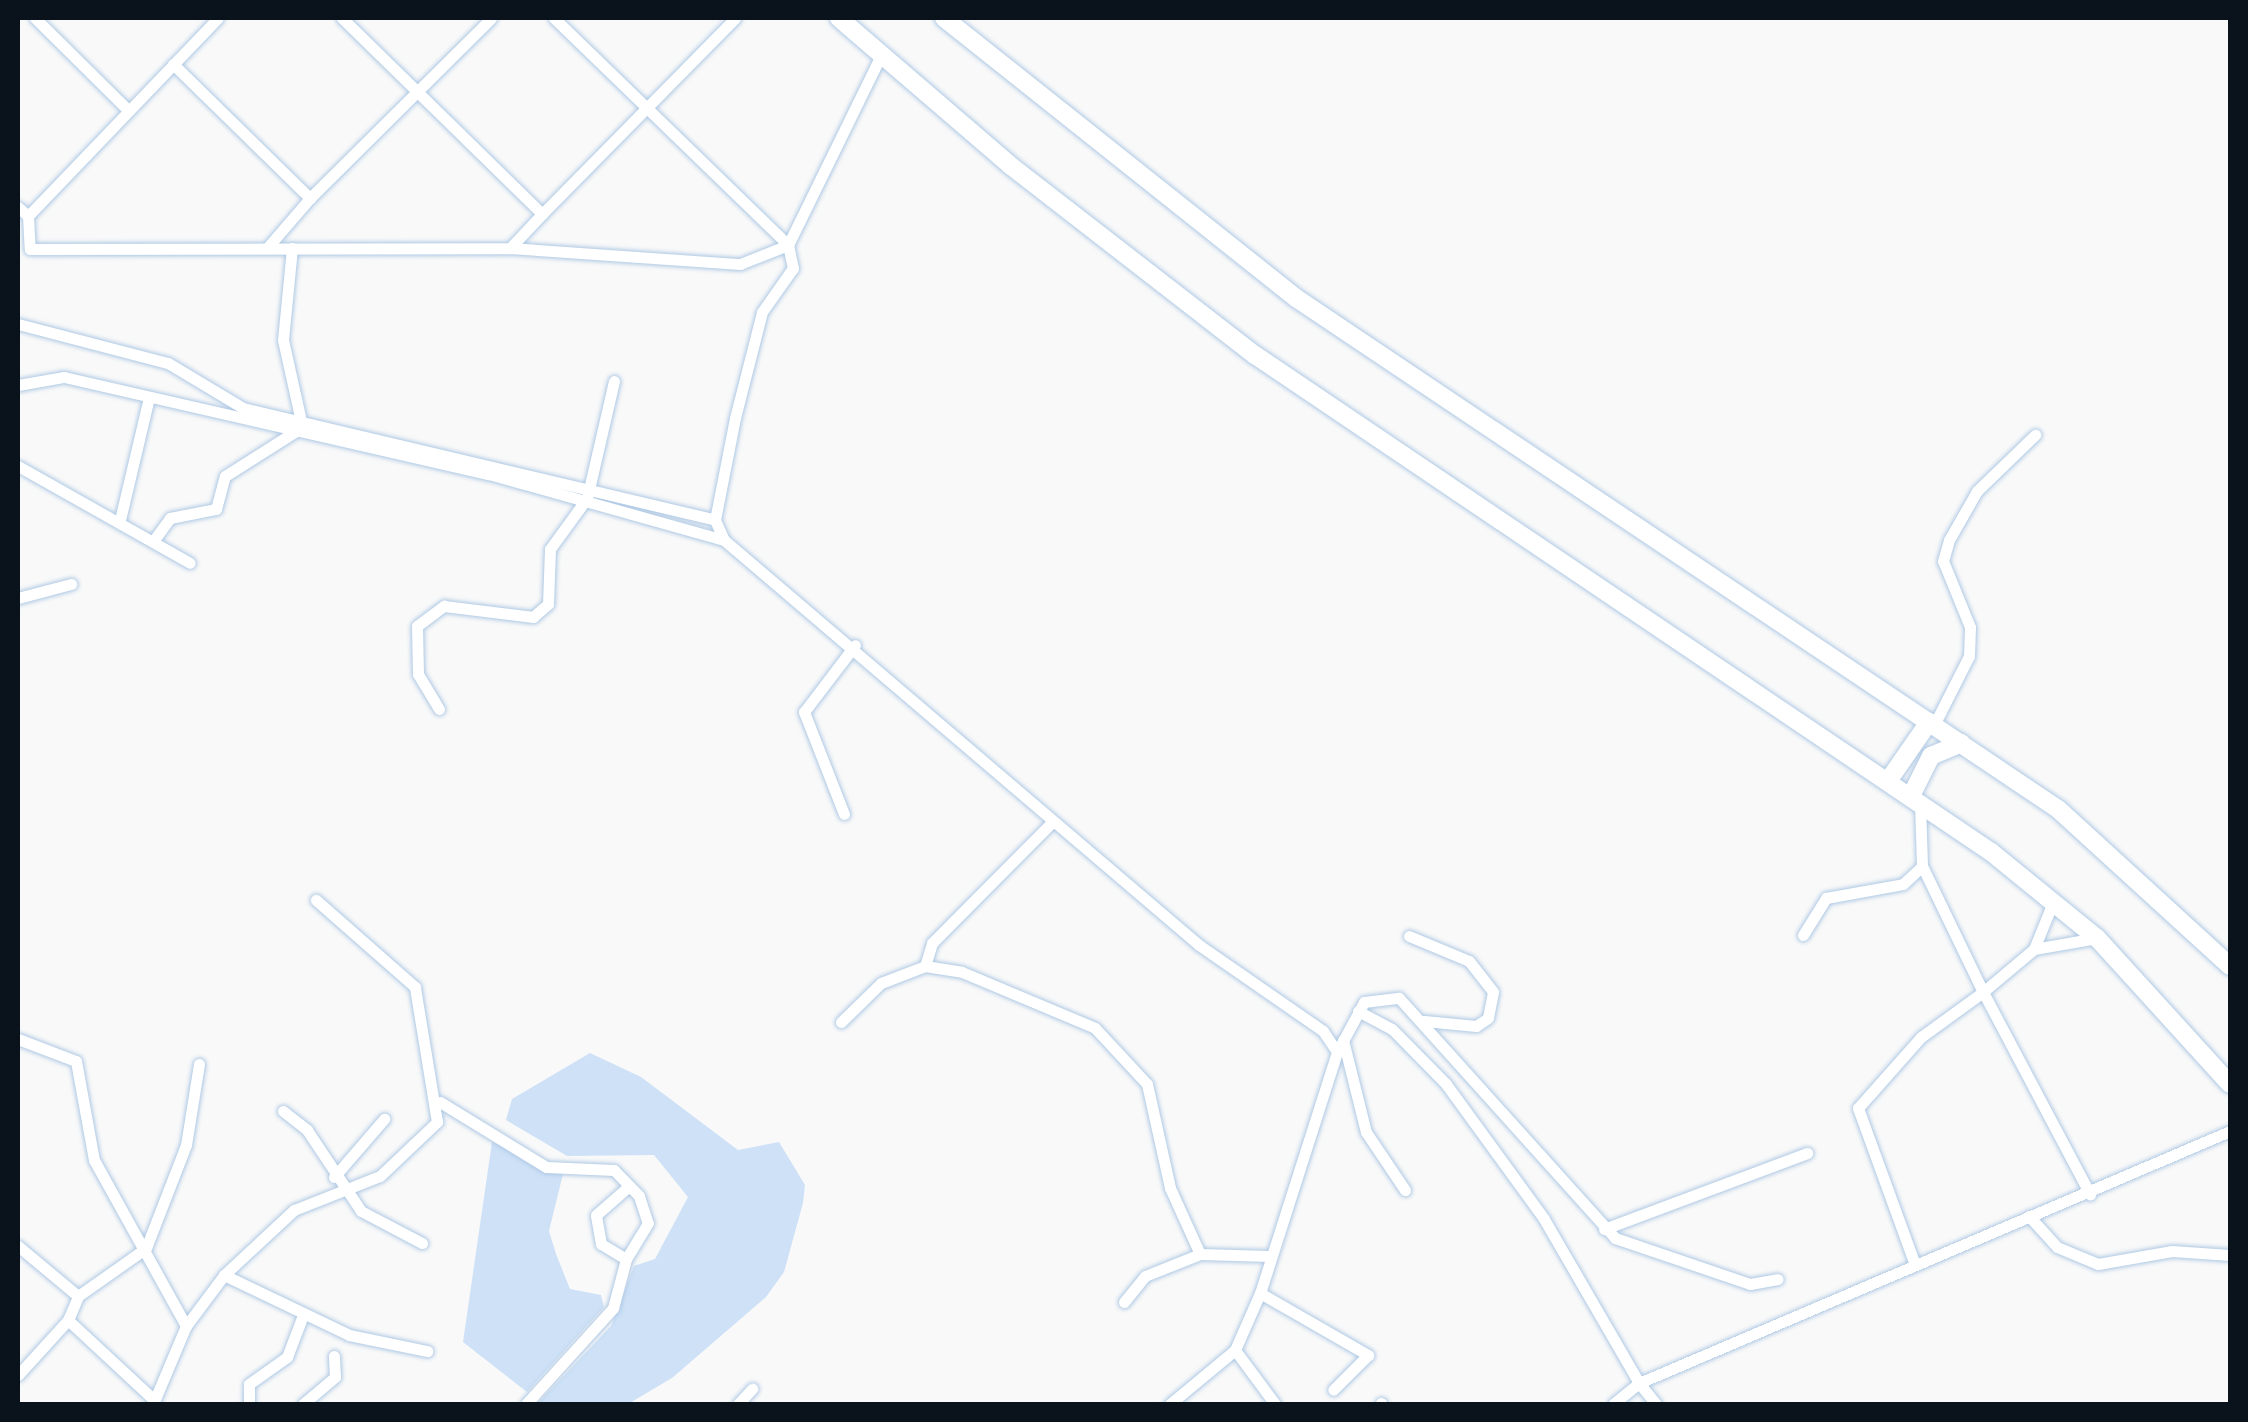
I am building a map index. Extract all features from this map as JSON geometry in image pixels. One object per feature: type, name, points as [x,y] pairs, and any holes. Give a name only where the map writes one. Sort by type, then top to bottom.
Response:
[{"type":"highway","points":[[839,18],[880,57],[1256,355],[1916,800],[2052,902],[2096,938],[2230,1084]]},
{"type":"highway","points":[[944,18],[1296,298],[1961,743],[2125,865],[2230,966]]},
{"type":"highway","points":[[1888,781],[1932,724]]},
{"type":"highway","points":[[1916,800],[1921,766],[1961,743]]},
{"type":"street","points":[[36,18],[128,110]]},
{"type":"street","points":[[218,18],[28,216],[24,250],[510,248],[740,264],[788,245],[880,57]]},
{"type":"street","points":[[342,18],[542,214]]},
{"type":"street","points":[[267,248],[310,198],[490,18]]},
{"type":"street","points":[[554,18],[788,245],[793,268],[762,312],[715,520],[724,540]]},
{"type":"street","points":[[510,248],[735,18]]},
{"type":"street","points":[[173,64],[310,198]]},
{"type":"street","points":[[18,206],[28,216]]},
{"type":"street","points":[[292,248],[283,340],[298,426]]},
{"type":"street","points":[[18,324],[168,363],[228,402],[298,426],[587,498],[724,540],[855,645],[1050,823],[1340,1046],[1366,1132],[1405,1190]]},
{"type":"street","points":[[18,385],[64,376],[149,398],[590,484],[715,520]]},
{"type":"street","points":[[439,709],[418,674],[423,617],[459,606],[541,613],[553,540],[587,498],[614,381]]},
{"type":"street","points":[[120,520],[149,398]]},
{"type":"street","points":[[154,540],[170,518],[216,510],[225,476],[298,426]]},
{"type":"street","points":[[1932,724],[1969,656],[1970,627],[1943,561],[1949,540],[1977,492],[2035,435]]},
{"type":"street","points":[[18,466],[120,520],[190,563]]},
{"type":"street","points":[[18,598],[71,584]]},
{"type":"street","points":[[844,814],[804,712],[855,645]]},
{"type":"street","points":[[1916,800],[1922,866],[1983,992],[2090,1194]]},
{"type":"street","points":[[924,966],[932,942],[1050,823]]},
{"type":"street","points":[[1802,935],[1826,898],[1903,884],[1922,866]]},
{"type":"street","points":[[68,1320],[154,1402],[186,1326],[224,1274],[294,1210],[342,1191],[422,1143],[440,1102],[415,987],[316,900]]},
{"type":"street","points":[[1914,1262],[1858,1108],[1921,1037],[2034,949],[2052,902]]},
{"type":"street","points":[[1408,936],[1468,961],[1494,992],[1488,1018],[1476,1026],[1424,1021]]},
{"type":"street","points":[[2034,949],[2096,938]]},
{"type":"street","points":[[840,1022],[881,983],[924,966],[962,972],[1081,1021],[1136,1068],[1200,1254]]},
{"type":"street","points":[[1170,1404],[1186,1401],[1235,1350],[1260,1293],[1340,1046],[1358,1012],[1384,994],[1424,1021],[1604,1229],[1715,1274],[1750,1284],[1778,1280]]},
{"type":"street","points":[[1358,1012],[1392,1029],[1464,1106],[1544,1219],[1639,1383],[1656,1404]]},
{"type":"street","points":[[18,1038],[76,1060],[94,1160],[186,1326]]},
{"type":"street","points":[[18,1375],[68,1320],[78,1296],[146,1248],[186,1145],[199,1064]]},
{"type":"street","points":[[440,1102],[546,1167],[614,1170],[648,1223],[626,1259],[614,1308],[526,1404]]},
{"type":"street","points":[[282,1111],[308,1130],[342,1191],[422,1243]]},
{"type":"street","points":[[334,1177],[384,1119]]},
{"type":"street","points":[[1613,1404],[1639,1383],[1914,1262],[2090,1194],[2230,1131]]},
{"type":"street","points":[[1604,1229],[1807,1153]]},
{"type":"street","points":[[626,1259],[601,1244],[596,1214],[628,1187]]},
{"type":"street","points":[[2029,1216],[2057,1247],[2098,1264],[2172,1251],[2230,1256]]},
{"type":"street","points":[[18,1246],[78,1296]]},
{"type":"street","points":[[1124,1302],[1145,1276],[1200,1254],[1270,1256]]},
{"type":"street","points":[[224,1274],[303,1315],[365,1340],[427,1350]]},
{"type":"street","points":[[1260,1293],[1368,1356],[1333,1390]]},
{"type":"street","points":[[249,1404],[249,1384],[287,1358],[303,1315]]},
{"type":"street","points":[[1235,1350],[1275,1404]]},
{"type":"street","points":[[303,1404],[335,1377],[334,1356]]},
{"type":"street","points":[[738,1404],[752,1389]]},
{"type":"shaded area","points":[[590,1053],[641,1077],[738,1150],[779,1142],[805,1185],[803,1203],[784,1272],[766,1297],[672,1378],[628,1404],[537,1404],[611,1326],[634,1266],[655,1259],[688,1197],[654,1155],[567,1156],[506,1120],[512,1099]]},
{"type":"shaded area","points":[[492,1142],[563,1174],[549,1231],[556,1254],[570,1289],[601,1295],[604,1307],[527,1392],[463,1342]]}]
